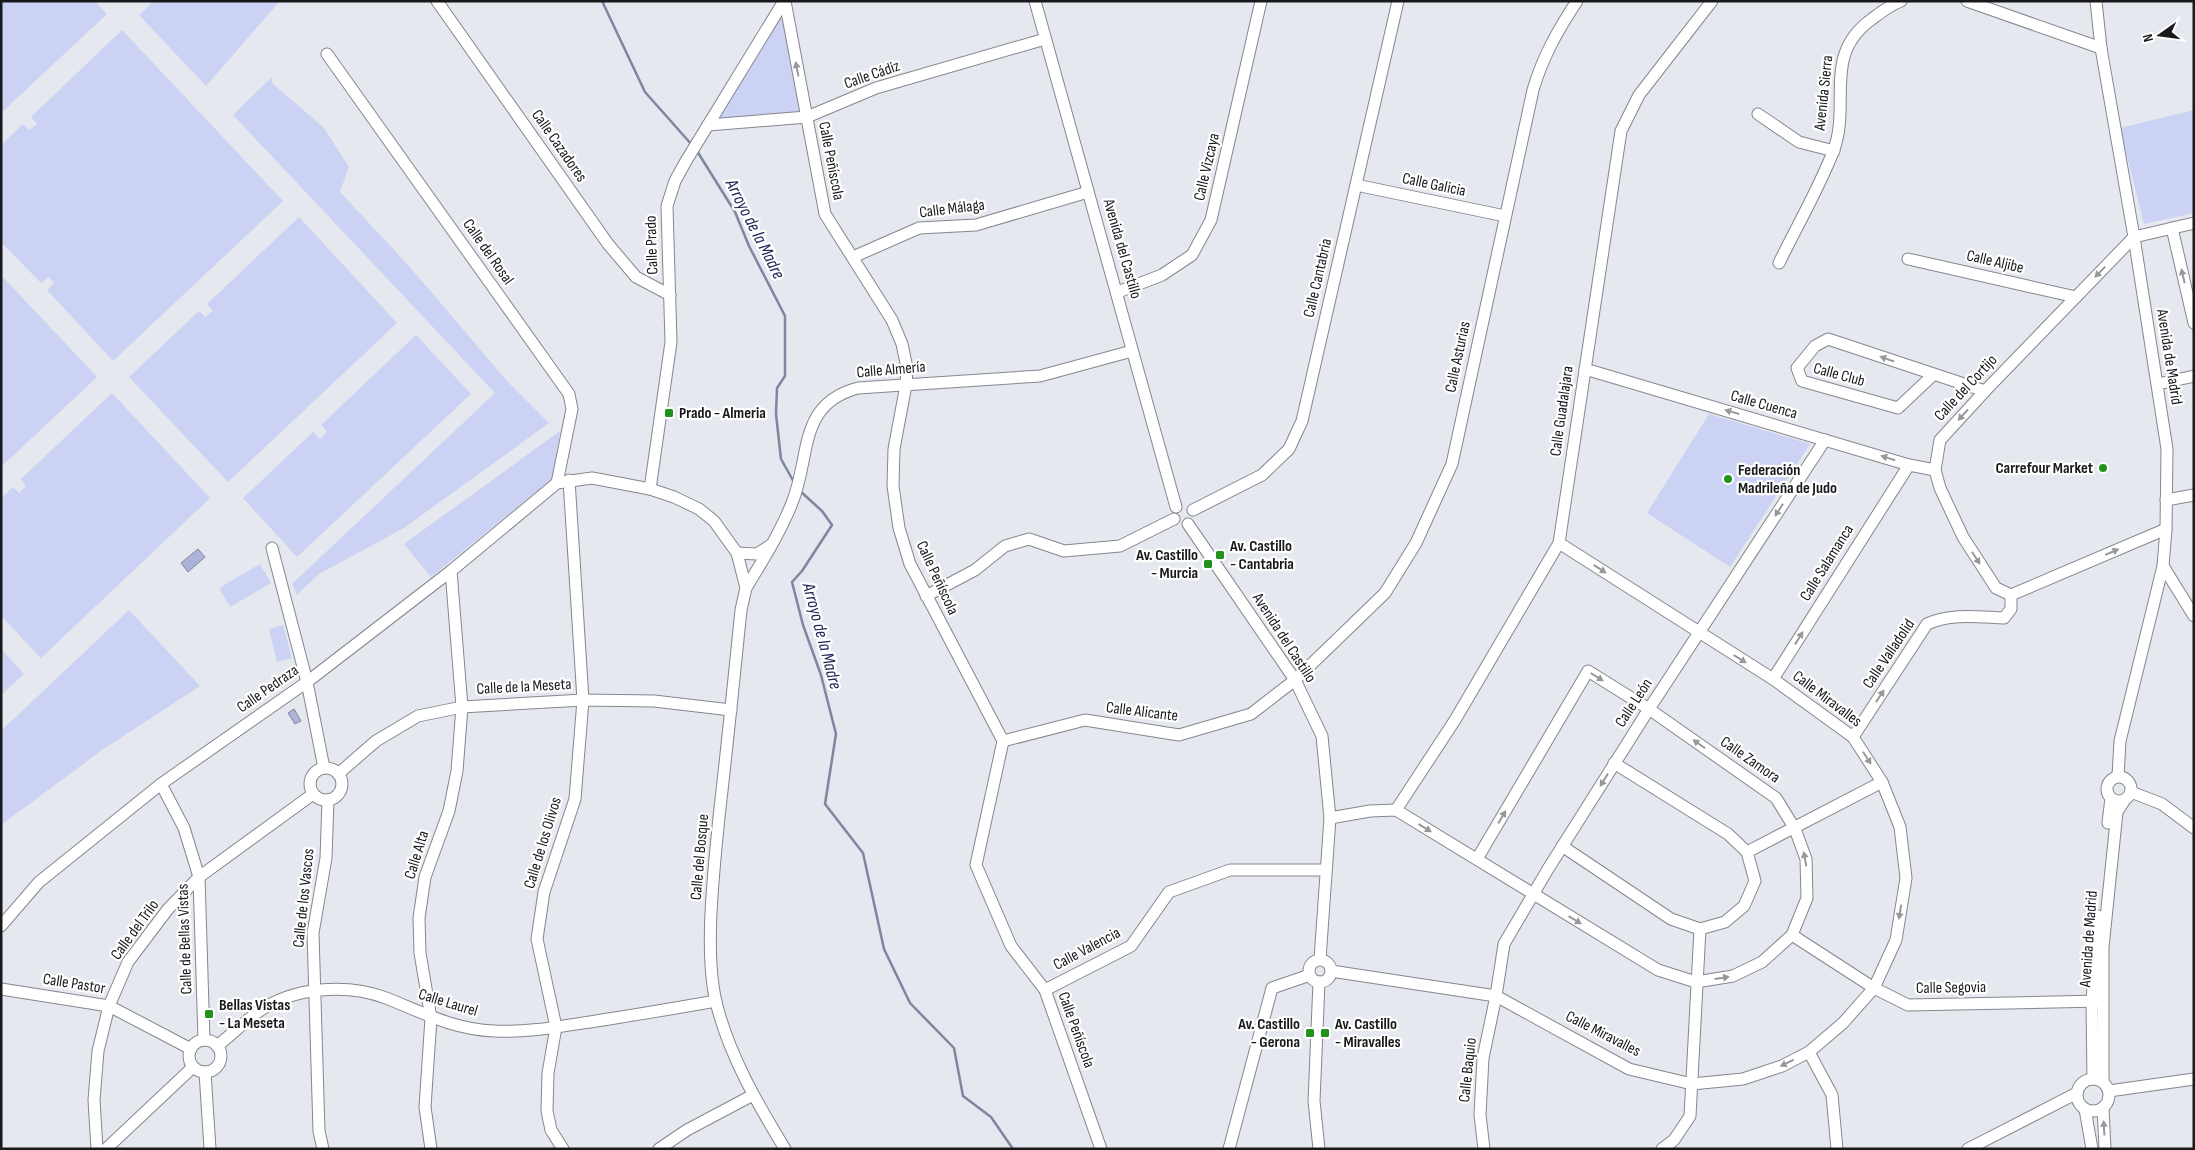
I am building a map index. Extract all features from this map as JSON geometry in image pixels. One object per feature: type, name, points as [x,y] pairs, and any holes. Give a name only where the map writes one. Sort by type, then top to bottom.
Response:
[{"type":"street","name":"Calle Cazadores","points":[[437,1],[608,244],[636,277],[670,295]]},
{"type":"street","name":"Calle Prado","points":[[650,489],[671,342],[667,206],[674,181],[697,141],[785,1]]},
{"type":"street","name":"Calle Peñíscola","points":[[785,1],[825,214],[895,328],[907,368],[906,385],[894,449],[893,486],[899,528],[910,564],[1003,741],[976,865],[1011,946],[1044,990],[1101,1149]]},
{"type":"street","name":"Avenida del Castillo","points":[[1035,1],[1118,292],[1132,351],[1176,507]]},
{"type":"street","name":"Calle Vizcaya","points":[[1118,292],[1162,276],[1192,254],[1211,220],[1261,1]]},
{"type":"street","name":"Calle Cantabria","points":[[1193,510],[1262,476],[1289,448],[1302,421],[1398,1]]},
{"type":"street","name":"Calle Asturias","points":[[1295,680],[1385,593],[1416,543],[1452,464],[1504,216],[1540,66],[1557,32],[1577,1]]},
{"type":"street","name":"Calle Guadalajara","points":[[1396,810],[1456,720],[1559,543],[1621,131],[1639,95],[1712,1]]},
{"type":"street","name":"Avenida Sierra","points":[[1779,263],[1834,151],[1841,116],[1839,76],[1845,49],[1859,28],[1893,4],[1901,1]]},
{"type":"street","points":[[1967,1],[2000,7],[2101,48]]},
{"type":"street","name":"Avenida de Madrid","points":[[2096,1],[2101,48],[2134,237],[2167,449],[2166,529],[2163,566],[2120,741],[2118,776]]},
{"type":"street","name":"Calle Cádiz","points":[[708,125],[807,117],[876,88],[1045,39]]},
{"type":"street","name":"Calle del Rosal","points":[[327,54],[569,394],[572,409],[563,482]]},
{"type":"street","points":[[1758,114],[1799,142],[1834,151]]},
{"type":"street","name":"Calle Galicia","points":[[1356,185],[1504,216]]},
{"type":"street","name":"Calle Málaga","points":[[852,257],[919,228],[976,225],[1088,192]]},
{"type":"street","points":[[2134,237],[2194,223]]},
{"type":"street","points":[[2172,228],[2194,323]]},
{"type":"street","name":"Calle del Cortijo","points":[[2011,595],[1996,588],[1963,537],[1940,488],[1935,470],[1940,440],[2134,237]]},
{"type":"street","name":"Calle Aljibe","points":[[1908,259],[2076,297]]},
{"type":"street","name":"Calle Club","points":[[1933,375],[1898,408],[1802,381],[1797,368],[1815,346],[1828,339],[1985,391]]},
{"type":"street","name":"Calle Almería","points":[[746,588],[773,544],[792,503],[803,471],[808,436],[816,416],[827,404],[843,392],[858,388],[1040,376],[1132,351]]},
{"type":"street","name":"Calle Cuenca","points":[[1585,369],[1909,465],[1935,470]]},
{"type":"street","points":[[2158,384],[2194,376]]},
{"type":"street","name":"Calle León","points":[[1496,996],[1504,944],[1614,763],[1825,440]]},
{"type":"street","name":"Calle Salamanca","points":[[1772,679],[1909,465]]},
{"type":"street","name":"Calle del Bosque","points":[[563,482],[592,478],[650,489],[674,497],[699,509],[714,521],[744,560],[746,588],[731,710],[712,902],[711,959],[716,1002],[732,1048],[753,1095],[785,1149]]},
{"type":"street","name":"Calle Pedraza","points":[[1,926],[39,882],[161,784],[307,682],[563,482]]},
{"type":"street","name":"Calle de los Olivos","points":[[563,482],[583,700],[575,799],[544,892],[536,939],[556,1027],[548,1073],[547,1111],[551,1130],[563,1149]]},
{"type":"street","points":[[2166,500],[2194,494]]},
{"type":"street","points":[[1186,504],[1193,510],[1194,516],[1188,524],[1178,524],[1174,519],[1173,512],[1176,507],[1186,504]]},
{"type":"street","points":[[926,596],[975,570],[1005,546],[1029,539],[1064,550],[1120,546],[1174,519]]},
{"type":"street","name":"Avenida del Castillo","points":[[1188,524],[1295,680],[1322,736],[1330,818],[1320,960]]},
{"type":"street","points":[[2011,595],[2166,529]]},
{"type":"street","name":"Calle Miravalles","points":[[1331,971],[1496,996],[1629,1069],[1692,1084],[1743,1079],[1782,1066],[1809,1052],[1843,1023],[1874,988],[1896,940],[1906,878],[1900,828],[1882,782],[1853,737],[1772,679],[1559,543]]},
{"type":"street","points":[[744,560],[773,544]]},
{"type":"street","points":[[272,548],[307,682],[324,768]]},
{"type":"street","points":[[744,560],[759,560],[758,568],[749,575],[744,560]]},
{"type":"street","points":[[2163,566],[2194,616]]},
{"type":"street","name":"Calle Alta","points":[[431,1149],[425,1107],[431,1018],[420,953],[419,918],[425,877],[449,811],[457,771],[462,707],[451,571]]},
{"type":"street","name":"Calle Valladolid","points":[[1853,737],[1927,624],[1940,618],[1954,616],[2004,618],[2011,609],[2011,595]]},
{"type":"street","name":"Calle Zamora","points":[[1396,810],[1658,970],[1696,982],[1733,976],[1762,962],[1792,935],[1807,898],[1806,859],[1795,829],[1776,798],[1649,709],[1588,671],[1477,859]]},
{"type":"street","name":"Calle Alicante","points":[[1003,741],[1085,720],[1179,735],[1251,714],[1295,680]]},
{"type":"street","name":"Calle de la Meseta","points":[[338,774],[376,741],[418,716],[462,707],[583,700],[654,701],[731,710]]},
{"type":"street","points":[[1562,846],[1671,919],[1700,929],[1726,922],[1744,906],[1755,881],[1747,852],[1728,834],[1614,763]]},
{"type":"street","points":[[324,768],[334,770],[338,774],[342,786],[334,797],[328,800],[313,794],[310,788],[313,775],[324,768]]},
{"type":"street","points":[[2127,796],[2126,780],[2118,776],[2113,778],[2108,785],[2111,798],[2115,800],[2127,796],[2162,804],[2194,828]]},
{"type":"street","points":[[1747,852],[1795,829],[1882,782]]},
{"type":"street","name":"Calle de Bellas Vistas","points":[[161,784],[184,828],[199,877],[204,1040]]},
{"type":"street","name":"Calle del Trilo","points":[[97,1149],[94,1100],[98,1051],[109,1006],[128,962],[168,909],[199,877],[313,794]]},
{"type":"street","name":"Avenida de Madrid","points":[[2097,1001],[2117,812],[2127,796]]},
{"type":"street","name":"Avenida de Madrid","points":[[2102,1084],[2095,946],[2111,798]]},
{"type":"street","name":"Calle de los Vascos","points":[[323,1149],[319,1131],[313,932],[326,858],[328,800]]},
{"type":"street","points":[[1330,818],[1370,811],[1396,810]]},
{"type":"street","name":"Calle Valencia","points":[[1044,990],[1131,946],[1169,892],[1230,870],[1325,870]]},
{"type":"street","points":[[1662,1149],[1674,1140],[1690,1116],[1700,929]]},
{"type":"street","name":"Calle Segovia","points":[[1792,935],[1874,988],[1908,1005],[2097,1001]]},
{"type":"street","points":[[1228,1149],[1272,988],[1314,978],[1326,980],[1331,971],[1327,962],[1320,960],[1311,964],[1314,978],[1314,1101],[1319,1149]]},
{"type":"street","name":"Calle Pastor","points":[[1,989],[109,1006],[190,1049]]},
{"type":"street","name":"Calle Laurel","points":[[217,1046],[260,1011],[286,998],[314,990],[351,990],[384,998],[431,1018],[464,1028],[496,1031],[556,1027],[716,1002]]},
{"type":"street","name":"Calle Baquio","points":[[1484,1149],[1480,1116],[1483,1058],[1496,996]]},
{"type":"street","points":[[204,1040],[217,1046],[220,1051],[219,1063],[216,1068],[205,1072],[193,1067],[190,1062],[190,1049],[198,1041],[204,1040]]},
{"type":"street","points":[[1809,1052],[1832,1095],[1837,1149]]},
{"type":"street","points":[[106,1149],[193,1067]]},
{"type":"street","points":[[205,1072],[210,1149]]},
{"type":"street","points":[[1968,1149],[2077,1093],[2085,1081],[2102,1084],[2194,1079]]},
{"type":"street","points":[[2077,1093],[2080,1104],[2085,1109],[2095,1111],[2103,1108],[2108,1101],[2102,1084]]},
{"type":"street","points":[[659,1149],[687,1130],[753,1095]]},
{"type":"street","points":[[2103,1108],[2105,1149]]},
{"type":"street","points":[[2085,1109],[2092,1149]]},
{"type":"shaded area","points":[[1,1],[95,1],[107,14],[1,113]]},
{"type":"shaded area","points":[[154,1],[280,1],[206,86],[139,15]]},
{"type":"shaded area","points":[[784,1],[807,117],[708,125]]},
{"type":"shaded area","points":[[122,30],[283,201],[113,361],[47,290],[54,283],[49,277],[41,283],[1,242],[1,145],[23,124],[29,130],[37,124],[31,117]]},
{"type":"shaded area","points":[[272,77],[272,83],[324,128],[349,167],[340,192],[409,266],[507,381],[549,423],[404,528],[319,574],[297,595],[292,584],[495,393],[233,115]]},
{"type":"shaded area","points":[[2194,110],[2194,213],[2144,224],[2120,128]]},
{"type":"shaded area","points":[[299,217],[397,323],[228,482],[129,377],[199,311],[205,317],[213,311],[207,304]]},
{"type":"shaded area","points":[[1,275],[97,377],[1,467]]},
{"type":"shaded area","points":[[416,335],[471,394],[297,557],[243,498],[313,432],[320,439],[327,432],[321,425]]},
{"type":"shaded area","points":[[112,393],[210,498],[41,658],[1,616],[1,498],[13,487],[19,493],[26,486],[21,479]]},
{"type":"shaded area","name":"Federación Madrileña de Judo","points":[[1709,414],[1810,444],[1730,567],[1647,513]]},
{"type":"shaded area","points":[[560,431],[552,479],[431,577],[404,544]]},
{"type":"shaded area","points":[[198,549],[205,557],[188,572],[181,563]]},
{"type":"shaded area","points":[[260,564],[271,583],[230,607],[219,588]]},
{"type":"shaded area","points":[[129,610],[200,686],[102,750],[1,825],[1,731]]},
{"type":"shaded area","points":[[283,625],[292,658],[277,662],[269,629]]},
{"type":"shaded area","points":[[1,649],[24,674],[1,695]]},
{"type":"shaded area","points":[[294,709],[301,721],[295,724],[288,713]]},
{"type":"waterway","name":"Arroyo de la Madre","points":[[602,1],[645,92],[692,145]]},
{"type":"waterway","name":"Arroyo de la Madre","points":[[697,151],[735,212],[749,246],[785,316],[785,376],[777,388],[776,414],[781,459],[795,484]]},
{"type":"waterway","name":"Arroyo de la Madre","points":[[799,490],[822,511],[832,525],[802,571],[792,582],[803,625],[821,675],[836,734],[825,804],[863,853],[884,949],[910,1003],[954,1048],[963,1096],[991,1117],[1013,1149]]},
{"type":"place","name":"Prado - Almeria","points":[[669,413]]},
{"type":"place","name":"Carrefour Market","points":[[2103,468]]},
{"type":"place","name":"Federación Madrileña de Judo","points":[[1728,479]]},
{"type":"place","name":"Av. Castillo - Cantabria","points":[[1220,555]]},
{"type":"place","name":"Av. Castillo - Murcia","points":[[1208,564]]},
{"type":"place","name":"Bellas Vistas - La Meseta","points":[[209,1014]]},
{"type":"place","name":"Av. Castillo - Gerona","points":[[1310,1033]]},
{"type":"place","name":"Av. Castillo - Miravalles","points":[[1325,1033]]}]
